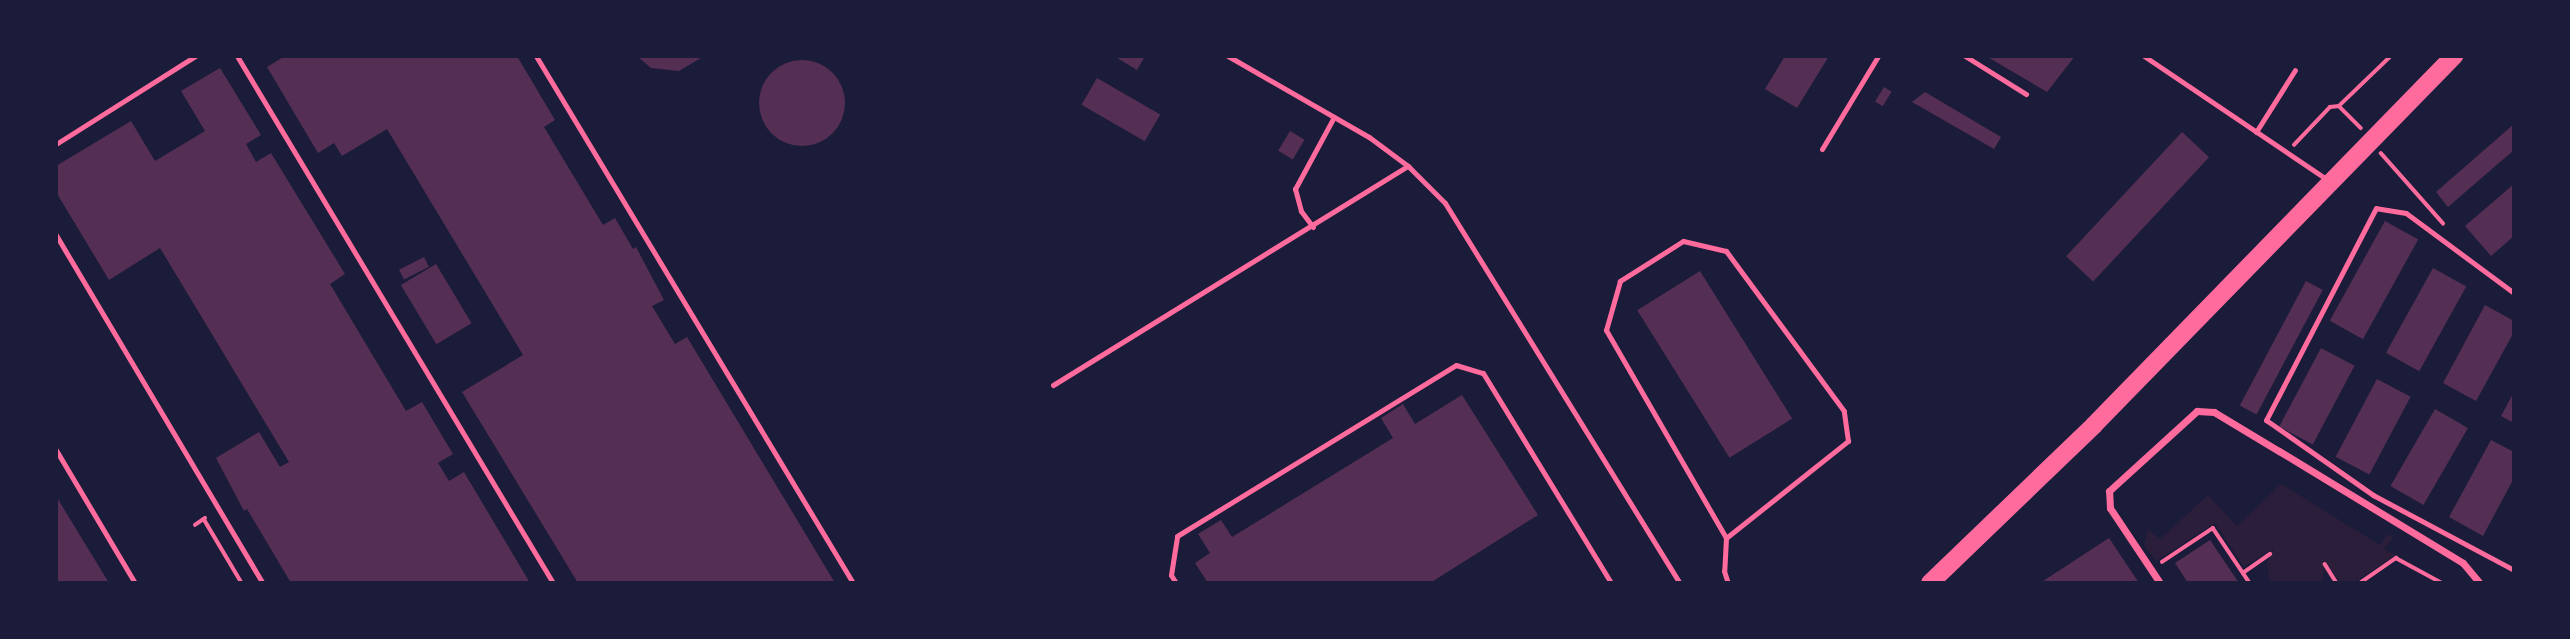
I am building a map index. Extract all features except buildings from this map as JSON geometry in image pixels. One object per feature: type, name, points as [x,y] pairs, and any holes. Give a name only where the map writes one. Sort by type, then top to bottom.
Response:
[{"type":"main road","points":[[1930,583],[2094,425],[2454,56]]},
{"type":"street","points":[[2160,583],[2110,508],[2109,491],[2197,411],[2214,412],[2279,451],[2463,563],[2480,583]]},
{"type":"lane","points":[[56,144],[195,56]]},
{"type":"lane","points":[[237,56],[552,583]]},
{"type":"lane","points":[[536,56],[853,583]]},
{"type":"lane","points":[[1228,56],[1334,117],[1408,166],[1445,203],[1679,583]]},
{"type":"lane","points":[[1822,149],[1878,56]]},
{"type":"lane","points":[[1965,56],[2026,94]]},
{"type":"lane","points":[[2144,56],[2331,182]]},
{"type":"lane","points":[[2256,132],[2295,70]]},
{"type":"lane","points":[[1313,228],[1301,211],[1295,190],[1334,117]]},
{"type":"lane","points":[[1053,385],[1313,228],[1408,166]]},
{"type":"lane","points":[[2514,293],[2406,213],[2376,208],[2266,420],[2373,495],[2514,570]]},
{"type":"lane","points":[[56,235],[263,583]]},
{"type":"lane","points":[[1726,538],[1847,441],[1844,411],[1726,251],[1683,241],[1620,281],[1606,330],[1726,538],[1724,570],[1728,583]]},
{"type":"lane","points":[[1176,583],[1171,575],[1177,536],[1456,365],[1483,373],[1611,583]]},
{"type":"lane","points":[[56,450],[135,583]]},
{"type":"path","points":[[2289,152],[2330,107],[2339,106],[2391,56]]},
{"type":"path","points":[[2339,106],[2447,228]]},
{"type":"path","points":[[195,525],[219,509]]},
{"type":"path","points":[[204,519],[242,583]]},
{"type":"path","points":[[2151,569],[2213,528],[2250,583]]},
{"type":"path","points":[[2243,573],[2270,554]]},
{"type":"path","points":[[2360,583],[2396,558],[2442,583]]},
{"type":"path","points":[[2325,564],[2337,583]]},
{"type":"shaded area","points":[[2281,484],[2380,545],[2388,534],[2393,537],[2384,549],[2396,555],[2353,583],[2340,583],[2325,561],[2322,583],[2270,583],[2267,563],[2274,548],[2244,567],[2215,523],[2156,561],[2144,545],[2148,529],[2160,539],[2208,495],[2237,526]]}]
